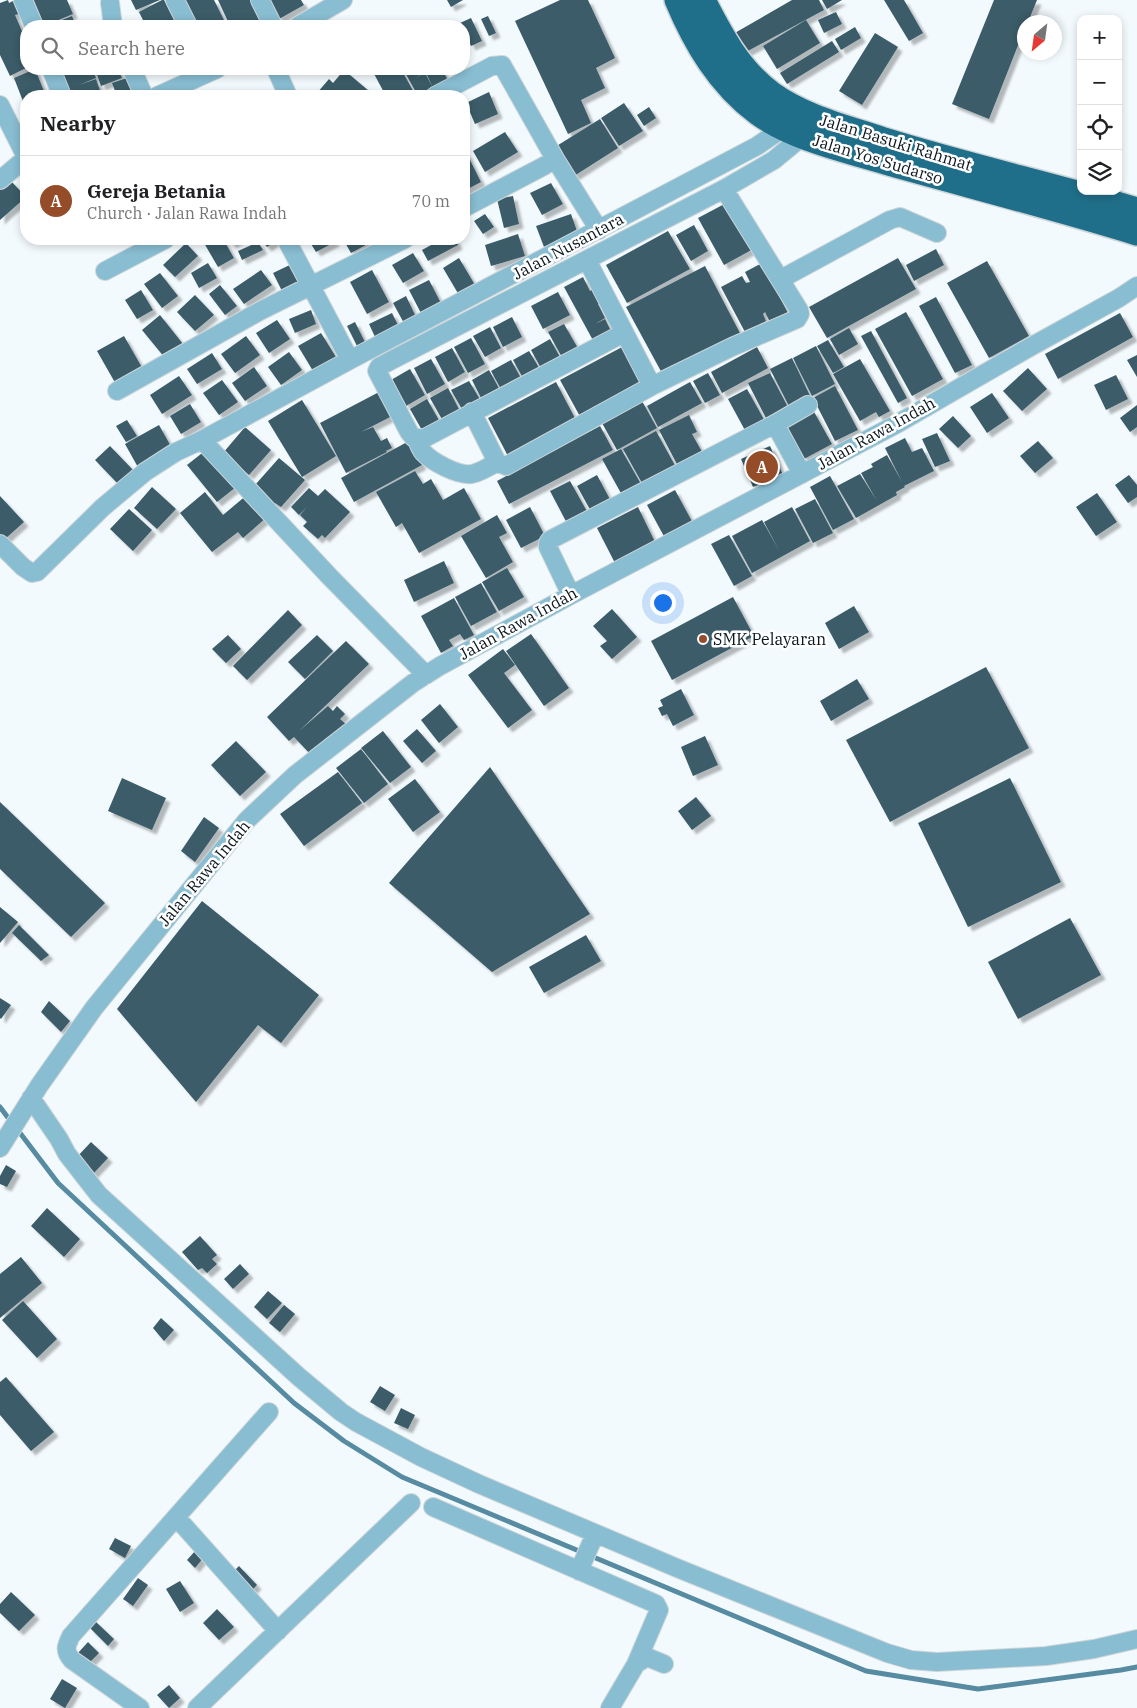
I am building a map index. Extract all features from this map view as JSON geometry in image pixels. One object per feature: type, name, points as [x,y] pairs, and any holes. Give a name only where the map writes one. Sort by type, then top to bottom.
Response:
[{"type":"highway","name":"Jalan Yos Sudarso","points":[[676,0],[688,27],[708,61],[729,87],[756,112],[793,132],[897,165],[1137,233]]},
{"type":"highway","name":"Jalan Basuki Rahmat","points":[[703,0],[728,47],[746,69],[771,93],[798,109],[819,119],[910,148],[1137,210]]},
{"type":"street","points":[[23,0],[31,20]]},
{"type":"street","points":[[175,0],[185,20]]},
{"type":"street","points":[[260,0],[270,20]]},
{"type":"street","points":[[308,20],[343,0]]},
{"type":"street","points":[[110,3],[112,20]]},
{"type":"street","points":[[446,90],[492,66],[502,65],[555,159],[599,230]]},
{"type":"street","points":[[53,75],[60,90]]},
{"type":"street","points":[[135,75],[141,90]]},
{"type":"street","points":[[169,90],[201,75]]},
{"type":"street","points":[[279,75],[285,90]]},
{"type":"street","points":[[0,105],[20,145]]},
{"type":"street","points":[[496,462],[479,472],[469,474],[441,466],[424,453],[416,438],[409,432],[378,375],[377,372],[380,367],[724,189],[774,160],[793,132]]},
{"type":"street","name":"Jalan Nusantara","points":[[0,544],[23,567],[32,573],[37,572],[102,508],[132,482],[163,460],[757,146],[793,132]]},
{"type":"street","points":[[470,205],[555,159]]},
{"type":"street","points":[[0,180],[20,162]]},
{"type":"street","points":[[472,412],[496,462],[502,466],[509,465],[652,386],[732,347],[797,319],[800,314],[799,310],[724,189]]},
{"type":"street","points":[[781,279],[890,220],[900,217],[937,233]]},
{"type":"street","points":[[105,270],[154,245]]},
{"type":"street","points":[[289,245],[350,360]]},
{"type":"street","points":[[117,391],[260,311],[393,245]]},
{"type":"street","points":[[587,260],[652,386]]},
{"type":"street","name":"Jalan Rawa Indah","points":[[3,1144],[94,1008],[247,820],[295,775],[426,675],[570,595],[895,425],[1137,286]]},
{"type":"street","points":[[416,438],[423,438],[624,333]]},
{"type":"street","points":[[570,595],[547,545],[550,540],[775,424],[808,405]]},
{"type":"street","points":[[775,424],[802,474]]},
{"type":"street","points":[[202,440],[328,576],[426,675]]},
{"type":"street","points":[[28,1105],[59,1140],[66,1154],[99,1195],[299,1377],[341,1412],[389,1440],[592,1540],[887,1654],[911,1660],[936,1662],[1046,1656],[1094,1649],[1137,1639]]},
{"type":"street","points":[[140,1708],[72,1660],[67,1654],[70,1636],[269,1412]]},
{"type":"street","points":[[197,1708],[411,1502]]},
{"type":"street","points":[[433,1507],[656,1604],[659,1610],[636,1664],[610,1708]]},
{"type":"street","points":[[176,1517],[278,1631]]},
{"type":"street","points":[[580,1571],[592,1540]]},
{"type":"street","points":[[636,1664],[647,1658],[664,1664]]},
{"type":"building","points":[[8,0],[9,3],[13,1],[19,14],[15,15],[20,26],[20,71],[10,76],[0,55],[0,3]]},
{"type":"building","points":[[25,0],[67,0],[73,14],[58,20],[33,20]]},
{"type":"building","points":[[131,0],[160,0],[136,10]]},
{"type":"building","points":[[164,0],[175,20],[143,20],[139,12]]},
{"type":"building","points":[[180,0],[214,0],[224,20],[189,20]]},
{"type":"building","points":[[218,0],[257,0],[266,20],[227,20]]},
{"type":"building","points":[[269,0],[301,0],[304,5],[279,19]]},
{"type":"building","points":[[447,0],[463,0],[451,7]]},
{"type":"building","points":[[560,0],[588,0],[615,58],[596,68],[605,88],[581,100],[591,123],[568,134],[515,21]]},
{"type":"building","points":[[792,0],[819,0],[824,10],[744,53],[733,34]]},
{"type":"building","points":[[822,0],[842,0],[827,9]]},
{"type":"building","points":[[884,0],[904,0],[923,33],[909,41]]},
{"type":"building","points":[[994,0],[1037,0],[1031,15],[1017,15],[1017,48],[989,119],[952,104]]},
{"type":"building","points":[[836,12],[842,24],[824,33],[818,20]]},
{"type":"building","points":[[72,16],[74,20],[62,20]]},
{"type":"building","points":[[488,16],[496,33],[489,36],[481,19]]},
{"type":"building","points":[[471,18],[482,41],[471,46],[470,20],[467,20]]},
{"type":"building","points":[[806,20],[820,43],[777,69],[763,46]]},
{"type":"building","points":[[855,27],[861,38],[841,50],[835,39]]},
{"type":"building","points":[[875,33],[898,47],[862,105],[839,91]]},
{"type":"building","points":[[832,41],[839,52],[787,84],[780,73]]},
{"type":"building","points":[[21,75],[37,75],[44,90],[20,90],[20,94],[14,78]]},
{"type":"building","points":[[59,75],[95,75],[96,78],[79,85],[96,79],[100,90],[64,90]]},
{"type":"building","points":[[97,75],[121,75],[122,78],[101,86]]},
{"type":"building","points":[[340,75],[350,75],[368,90],[320,90],[329,79],[333,83]]},
{"type":"building","points":[[375,75],[404,75],[413,90],[383,90]]},
{"type":"building","points":[[406,75],[420,75],[415,78],[426,75],[433,88],[427,75],[445,75],[451,86],[443,90],[415,90]]},
{"type":"building","points":[[130,77],[135,90],[115,90],[112,83]]},
{"type":"building","points":[[489,92],[498,114],[475,124],[470,112],[470,101]]},
{"type":"building","points":[[624,103],[643,131],[619,146],[601,118]]},
{"type":"building","points":[[649,107],[656,118],[644,126],[637,115]]},
{"type":"building","points":[[600,119],[618,148],[574,176],[555,147]]},
{"type":"building","points":[[505,132],[518,152],[485,172],[473,151]]},
{"type":"building","points":[[470,160],[481,182],[470,188]]},
{"type":"building","points":[[10,180],[20,191],[20,202],[0,220],[0,189]]},
{"type":"building","points":[[551,183],[563,204],[542,215],[530,193]]},
{"type":"building","points":[[513,196],[519,224],[504,228],[497,199]]},
{"type":"building","points":[[730,201],[755,248],[724,265],[698,218]]},
{"type":"building","points":[[485,214],[494,227],[483,234],[474,221]]},
{"type":"building","points":[[571,214],[578,234],[544,247],[536,226]]},
{"type":"building","points":[[694,225],[708,251],[691,261],[676,235]]},
{"type":"building","points":[[668,231],[690,269],[627,303],[606,265]]},
{"type":"building","points":[[518,234],[525,256],[491,266],[485,245]]},
{"type":"building","points":[[184,245],[188,245],[198,256],[175,277],[163,265]]},
{"type":"building","points":[[205,245],[226,245],[234,258],[218,267]]},
{"type":"building","points":[[251,245],[260,245],[263,250],[242,260],[238,251]]},
{"type":"building","points":[[312,245],[329,245],[316,252]]},
{"type":"building","points":[[346,245],[366,245],[351,253]]},
{"type":"building","points":[[431,245],[458,245],[428,261],[422,250]]},
{"type":"building","points":[[936,249],[944,265],[914,281],[906,265]]},
{"type":"building","points":[[413,253],[424,271],[403,283],[392,265]]},
{"type":"building","points":[[459,258],[475,285],[459,295],[443,268]]},
{"type":"building","points":[[898,258],[916,289],[827,338],[809,307]]},
{"type":"building","points":[[987,261],[1029,336],[989,358],[947,283]]},
{"type":"building","points":[[296,262],[305,280],[282,291],[273,273]]},
{"type":"building","points":[[208,263],[217,278],[199,288],[191,273]]},
{"type":"building","points":[[762,263],[785,291],[778,294],[790,317],[772,326],[765,312],[763,314],[766,321],[745,332],[721,287],[742,276],[746,283],[750,282],[745,272]]},
{"type":"building","points":[[705,266],[741,335],[663,375],[626,307]]},
{"type":"building","points":[[261,270],[272,285],[244,304],[233,289]]},
{"type":"building","points":[[372,270],[389,302],[367,314],[350,282]]},
{"type":"building","points":[[160,273],[178,296],[162,308],[144,284]]},
{"type":"building","points":[[583,277],[590,291],[598,286],[605,300],[598,304],[605,318],[595,324],[605,319],[613,335],[595,344],[564,287]]},
{"type":"building","points":[[429,280],[443,307],[423,317],[409,290]]},
{"type":"building","points":[[220,285],[237,306],[225,315],[209,294]]},
{"type":"building","points":[[141,290],[153,310],[137,319],[125,300]]},
{"type":"building","points":[[558,292],[570,315],[543,329],[531,306]]},
{"type":"building","points":[[195,295],[214,315],[195,331],[177,312]]},
{"type":"building","points":[[406,296],[417,319],[405,325],[393,303]]},
{"type":"building","points":[[936,297],[972,365],[955,373],[919,306]]},
{"type":"building","points":[[311,310],[316,324],[295,333],[289,319]]},
{"type":"building","points":[[906,312],[943,379],[912,396],[875,329]]},
{"type":"building","points":[[392,313],[399,327],[376,339],[369,324]]},
{"type":"building","points":[[1120,313],[1133,337],[1058,379],[1045,354]]},
{"type":"building","points":[[160,315],[183,344],[165,358],[142,330]]},
{"type":"building","points":[[512,317],[522,337],[503,347],[493,327]]},
{"type":"building","points":[[277,320],[290,339],[269,353],[256,333]]},
{"type":"building","points":[[355,322],[365,342],[357,346],[347,326]]},
{"type":"building","points":[[564,324],[579,350],[563,359],[548,332]]},
{"type":"building","points":[[490,327],[501,348],[485,357],[473,336]]},
{"type":"building","points":[[849,328],[858,344],[839,355],[830,339]]},
{"type":"building","points":[[871,331],[907,398],[898,403],[861,336]]},
{"type":"building","points":[[321,333],[336,357],[313,371],[298,346]]},
{"type":"building","points":[[124,336],[144,371],[117,386],[97,351]]},
{"type":"building","points":[[246,336],[260,355],[235,373],[221,354]]},
{"type":"building","points":[[471,338],[485,364],[468,373],[454,347]]},
{"type":"building","points":[[550,339],[561,359],[542,370],[531,350]]},
{"type":"building","points":[[828,340],[844,367],[833,373],[817,346]]},
{"type":"building","points":[[624,346],[646,385],[582,420],[560,380]]},
{"type":"building","points":[[816,346],[835,384],[812,396],[793,358]]},
{"type":"building","points":[[757,347],[768,368],[722,393],[711,372]]},
{"type":"building","points":[[452,348],[465,372],[448,382],[435,357]]},
{"type":"building","points":[[529,351],[541,371],[524,380],[513,360]]},
{"type":"building","points":[[289,352],[302,370],[281,385],[268,367]]},
{"type":"building","points":[[212,353],[222,369],[197,384],[187,369]]},
{"type":"building","points":[[1137,355],[1137,377],[1127,360]]},
{"type":"building","points":[[792,358],[812,400],[791,410],[770,369]]},
{"type":"building","points":[[431,359],[445,384],[427,394],[414,368]]},
{"type":"building","points":[[860,359],[890,411],[879,417],[876,412],[860,421],[833,374]]},
{"type":"building","points":[[511,360],[522,380],[502,391],[491,371]]},
{"type":"building","points":[[254,367],[267,386],[245,401],[232,383]]},
{"type":"building","points":[[1028,368],[1047,389],[1022,411],[1003,391]]},
{"type":"building","points":[[410,369],[425,395],[406,406],[391,380]]},
{"type":"building","points":[[489,370],[501,392],[483,402],[472,380]]},
{"type":"building","points":[[708,373],[720,395],[705,403],[693,381]]},
{"type":"building","points":[[770,373],[790,411],[768,422],[748,383]]},
{"type":"building","points":[[1116,375],[1128,399],[1106,410],[1094,385]]},
{"type":"building","points":[[179,376],[192,395],[162,414],[150,395]]},
{"type":"building","points":[[222,380],[238,402],[219,415],[203,393]]},
{"type":"building","points":[[469,381],[481,401],[463,411],[451,390]]},
{"type":"building","points":[[556,382],[577,422],[509,458],[488,418]]},
{"type":"building","points":[[690,382],[702,403],[658,427],[647,406]]},
{"type":"building","points":[[835,386],[858,430],[835,441],[813,398]]},
{"type":"building","points":[[448,388],[461,413],[444,423],[430,398]]},
{"type":"building","points":[[747,389],[766,423],[747,434],[728,399]]},
{"type":"building","points":[[381,391],[394,415],[361,432],[373,427],[381,441],[387,438],[392,448],[346,473],[320,423]]},
{"type":"building","points":[[992,393],[1009,418],[987,433],[970,407]]},
{"type":"building","points":[[427,399],[440,422],[423,432],[410,409]]},
{"type":"building","points":[[302,400],[336,456],[302,477],[268,421]]},
{"type":"building","points":[[642,401],[657,428],[617,450],[602,423]]},
{"type":"building","points":[[190,404],[201,422],[181,434],[170,416]]},
{"type":"building","points":[[1137,405],[1137,427],[1130,432],[1120,418]]},
{"type":"building","points":[[813,410],[832,444],[804,459],[785,426]]},
{"type":"building","points":[[689,415],[697,432],[692,434],[705,457],[680,470],[659,430]]},
{"type":"building","points":[[953,416],[971,436],[958,448],[939,429]]},
{"type":"building","points":[[127,420],[137,436],[126,442],[116,426]]},
{"type":"building","points":[[159,425],[173,450],[139,469],[125,444]]},
{"type":"building","points":[[600,426],[613,450],[509,504],[497,481]]},
{"type":"building","points":[[245,427],[271,450],[249,475],[223,453]]},
{"type":"building","points":[[656,431],[677,469],[667,475],[665,471],[642,483],[623,449]]},
{"type":"building","points":[[937,433],[950,461],[935,467],[922,439]]},
{"type":"building","points":[[905,438],[912,452],[922,448],[934,471],[904,486],[896,492],[897,495],[856,518],[837,486],[860,474],[877,501],[861,473],[873,467],[871,464],[887,455],[902,482],[885,448]]},
{"type":"building","points":[[409,441],[422,465],[354,502],[341,478]]},
{"type":"building","points":[[1038,441],[1053,458],[1035,473],[1020,456]]},
{"type":"building","points":[[110,446],[134,471],[119,485],[95,460]]},
{"type":"building","points":[[770,446],[783,475],[753,487],[741,459]]},
{"type":"building","points":[[621,449],[641,484],[622,495],[602,459]]},
{"type":"building","points":[[206,450],[236,487],[217,502],[187,465]]},
{"type":"building","points":[[279,458],[305,480],[281,507],[275,503],[272,506],[255,485]]},
{"type":"building","points":[[415,471],[423,484],[431,479],[443,500],[464,488],[481,519],[419,553],[402,523],[396,527],[376,492]]},
{"type":"building","points":[[597,475],[613,505],[593,515],[577,486]]},
{"type":"building","points":[[1129,475],[1137,485],[1137,497],[1128,503],[1115,485]]},
{"type":"building","points":[[830,476],[854,519],[833,530],[810,487]]},
{"type":"building","points":[[570,481],[589,515],[570,529],[550,491]]},
{"type":"building","points":[[152,487],[176,509],[157,529],[134,508]]},
{"type":"building","points":[[309,488],[318,496],[325,489],[350,512],[325,538],[322,535],[318,539],[303,526],[307,522],[300,515],[307,507],[299,515],[291,507]]},
{"type":"building","points":[[675,490],[694,525],[666,540],[647,505]]},
{"type":"building","points":[[205,492],[223,515],[248,494],[267,517],[243,538],[238,532],[212,552],[180,513]]},
{"type":"building","points":[[1097,493],[1117,522],[1096,536],[1076,507]]},
{"type":"building","points":[[0,496],[24,522],[5,539],[0,534]]},
{"type":"building","points":[[815,499],[833,533],[813,543],[795,509]]},
{"type":"building","points":[[530,507],[545,536],[521,548],[506,520]]},
{"type":"building","points":[[638,507],[656,544],[616,565],[597,528]]},
{"type":"building","points":[[792,507],[810,541],[752,573],[732,536],[762,520],[780,552],[764,522]]},
{"type":"building","points":[[129,509],[152,530],[133,551],[110,529]]},
{"type":"building","points":[[497,515],[507,533],[499,537],[513,562],[486,578],[461,536]]},
{"type":"building","points":[[729,535],[752,576],[734,586],[711,544]]},
{"type":"building","points":[[444,561],[454,583],[414,602],[404,580]]},
{"type":"building","points":[[507,568],[524,597],[499,611],[482,582]]},
{"type":"building","points":[[481,583],[497,612],[471,626],[455,597]]},
{"type":"building","name":"SMK Pelayaran","points":[[733,597],[754,636],[672,680],[651,641]]},
{"type":"building","points":[[454,598],[474,635],[464,640],[460,634],[449,640],[453,646],[441,653],[421,616]]},
{"type":"building","points":[[854,606],[869,632],[839,649],[825,623]]},
{"type":"building","points":[[612,609],[637,637],[612,659],[600,646],[607,641],[593,626]]},
{"type":"building","points":[[288,610],[302,625],[247,680],[233,666]]},
{"type":"building","points":[[531,634],[569,688],[544,706],[506,651]]},
{"type":"building","points":[[228,635],[241,649],[226,663],[212,649]]},
{"type":"building","points":[[317,635],[333,651],[305,679],[288,662]]},
{"type":"building","points":[[346,641],[369,664],[299,731],[328,706],[333,711],[337,706],[345,714],[340,719],[347,725],[313,757],[294,737],[289,741],[267,717]]},
{"type":"building","points":[[503,649],[515,665],[504,673],[532,710],[508,728],[468,675]]},
{"type":"building","points":[[986,667],[1029,748],[890,822],[846,740]]},
{"type":"building","points":[[857,679],[869,699],[831,721],[820,701]]},
{"type":"building","points":[[681,689],[694,715],[673,726],[667,714],[662,716],[658,708],[663,706],[660,700]]},
{"type":"building","points":[[440,704],[458,727],[439,743],[421,720]]},
{"type":"building","points":[[417,729],[436,751],[422,763],[403,741]]},
{"type":"building","points":[[383,731],[411,767],[390,783],[361,748]]},
{"type":"building","points":[[705,736],[718,765],[693,776],[681,747]]},
{"type":"building","points":[[236,741],[266,772],[240,796],[211,765]]},
{"type":"building","points":[[361,749],[388,784],[364,803],[336,768]]},
{"type":"building","points":[[490,767],[590,914],[492,972],[389,883]]},
{"type":"building","points":[[338,772],[362,803],[304,846],[280,814]]},
{"type":"building","points":[[122,778],[166,798],[152,830],[108,811]]},
{"type":"building","points":[[1010,778],[1061,882],[968,927],[918,823]]},
{"type":"building","points":[[415,779],[440,812],[413,832],[388,799]]},
{"type":"building","points":[[696,797],[711,816],[692,830],[678,811]]},
{"type":"building","points":[[0,802],[105,903],[71,937],[0,869]]},
{"type":"building","points":[[204,817],[219,828],[195,862],[181,851]]},
{"type":"building","points":[[202,901],[319,995],[281,1043],[258,1025],[196,1102],[117,1009]]},
{"type":"building","points":[[0,907],[18,922],[0,943]]},
{"type":"building","points":[[1070,918],[1101,975],[1018,1019],[988,962]]},
{"type":"building","points":[[19,925],[49,955],[41,961],[12,933]]},
{"type":"building","points":[[586,935],[601,961],[544,993],[529,967]]},
{"type":"building","points":[[0,998],[11,1005],[1,1019],[0,1018]]},
{"type":"building","points":[[49,1001],[70,1021],[61,1032],[41,1012]]},
{"type":"building","points":[[91,1142],[108,1158],[93,1174],[76,1158]]},
{"type":"building","points":[[6,1165],[16,1171],[7,1187],[0,1184],[0,1176]]},
{"type":"building","points":[[47,1208],[80,1239],[64,1257],[31,1226]]},
{"type":"building","points":[[200,1236],[217,1255],[212,1259],[217,1264],[207,1273],[202,1268],[198,1270],[182,1252]]},
{"type":"building","points":[[21,1257],[42,1283],[0,1318],[0,1274]]},
{"type":"building","points":[[240,1264],[249,1274],[233,1289],[224,1279]]},
{"type":"building","points":[[268,1291],[282,1303],[267,1319],[254,1307]]},
{"type":"building","points":[[23,1301],[57,1339],[37,1358],[2,1320]]},
{"type":"building","points":[[284,1305],[295,1314],[280,1332],[269,1323]]},
{"type":"building","points":[[161,1318],[174,1330],[164,1341],[153,1328]]},
{"type":"building","points":[[6,1377],[54,1432],[31,1451],[0,1415],[0,1382]]},
{"type":"building","points":[[380,1386],[395,1395],[385,1411],[370,1402]]},
{"type":"building","points":[[401,1408],[415,1415],[408,1429],[394,1423]]},
{"type":"building","points":[[115,1538],[131,1546],[125,1558],[109,1549]]},
{"type":"building","points":[[196,1550],[204,1557],[195,1568],[187,1560]]},
{"type":"building","points":[[239,1566],[257,1585],[249,1593],[231,1574]]},
{"type":"building","points":[[138,1578],[148,1585],[133,1606],[123,1599]]},
{"type":"building","points":[[180,1581],[194,1603],[180,1612],[166,1589]]},
{"type":"building","points":[[11,1592],[35,1615],[19,1631],[0,1613],[0,1604]]},
{"type":"building","points":[[217,1609],[234,1627],[219,1640],[203,1623]]},
{"type":"building","points":[[95,1621],[114,1639],[108,1646],[89,1627]]},
{"type":"building","points":[[88,1642],[99,1653],[89,1663],[78,1653]]},
{"type":"building","points":[[62,1679],[77,1688],[65,1708],[50,1699]]},
{"type":"building","points":[[169,1685],[180,1698],[169,1708],[157,1695]]},
{"type":"waterway","points":[[0,1107],[12,1123]]},
{"type":"waterway","points":[[17,1129],[58,1183],[294,1403],[344,1441],[402,1477],[866,1671],[978,1689],[1137,1667]]},
{"type":"place","name":"Gereja Betania","points":[[762,467]]},
{"type":"place","name":"SMK Pelayaran","points":[[703,639]]}]
